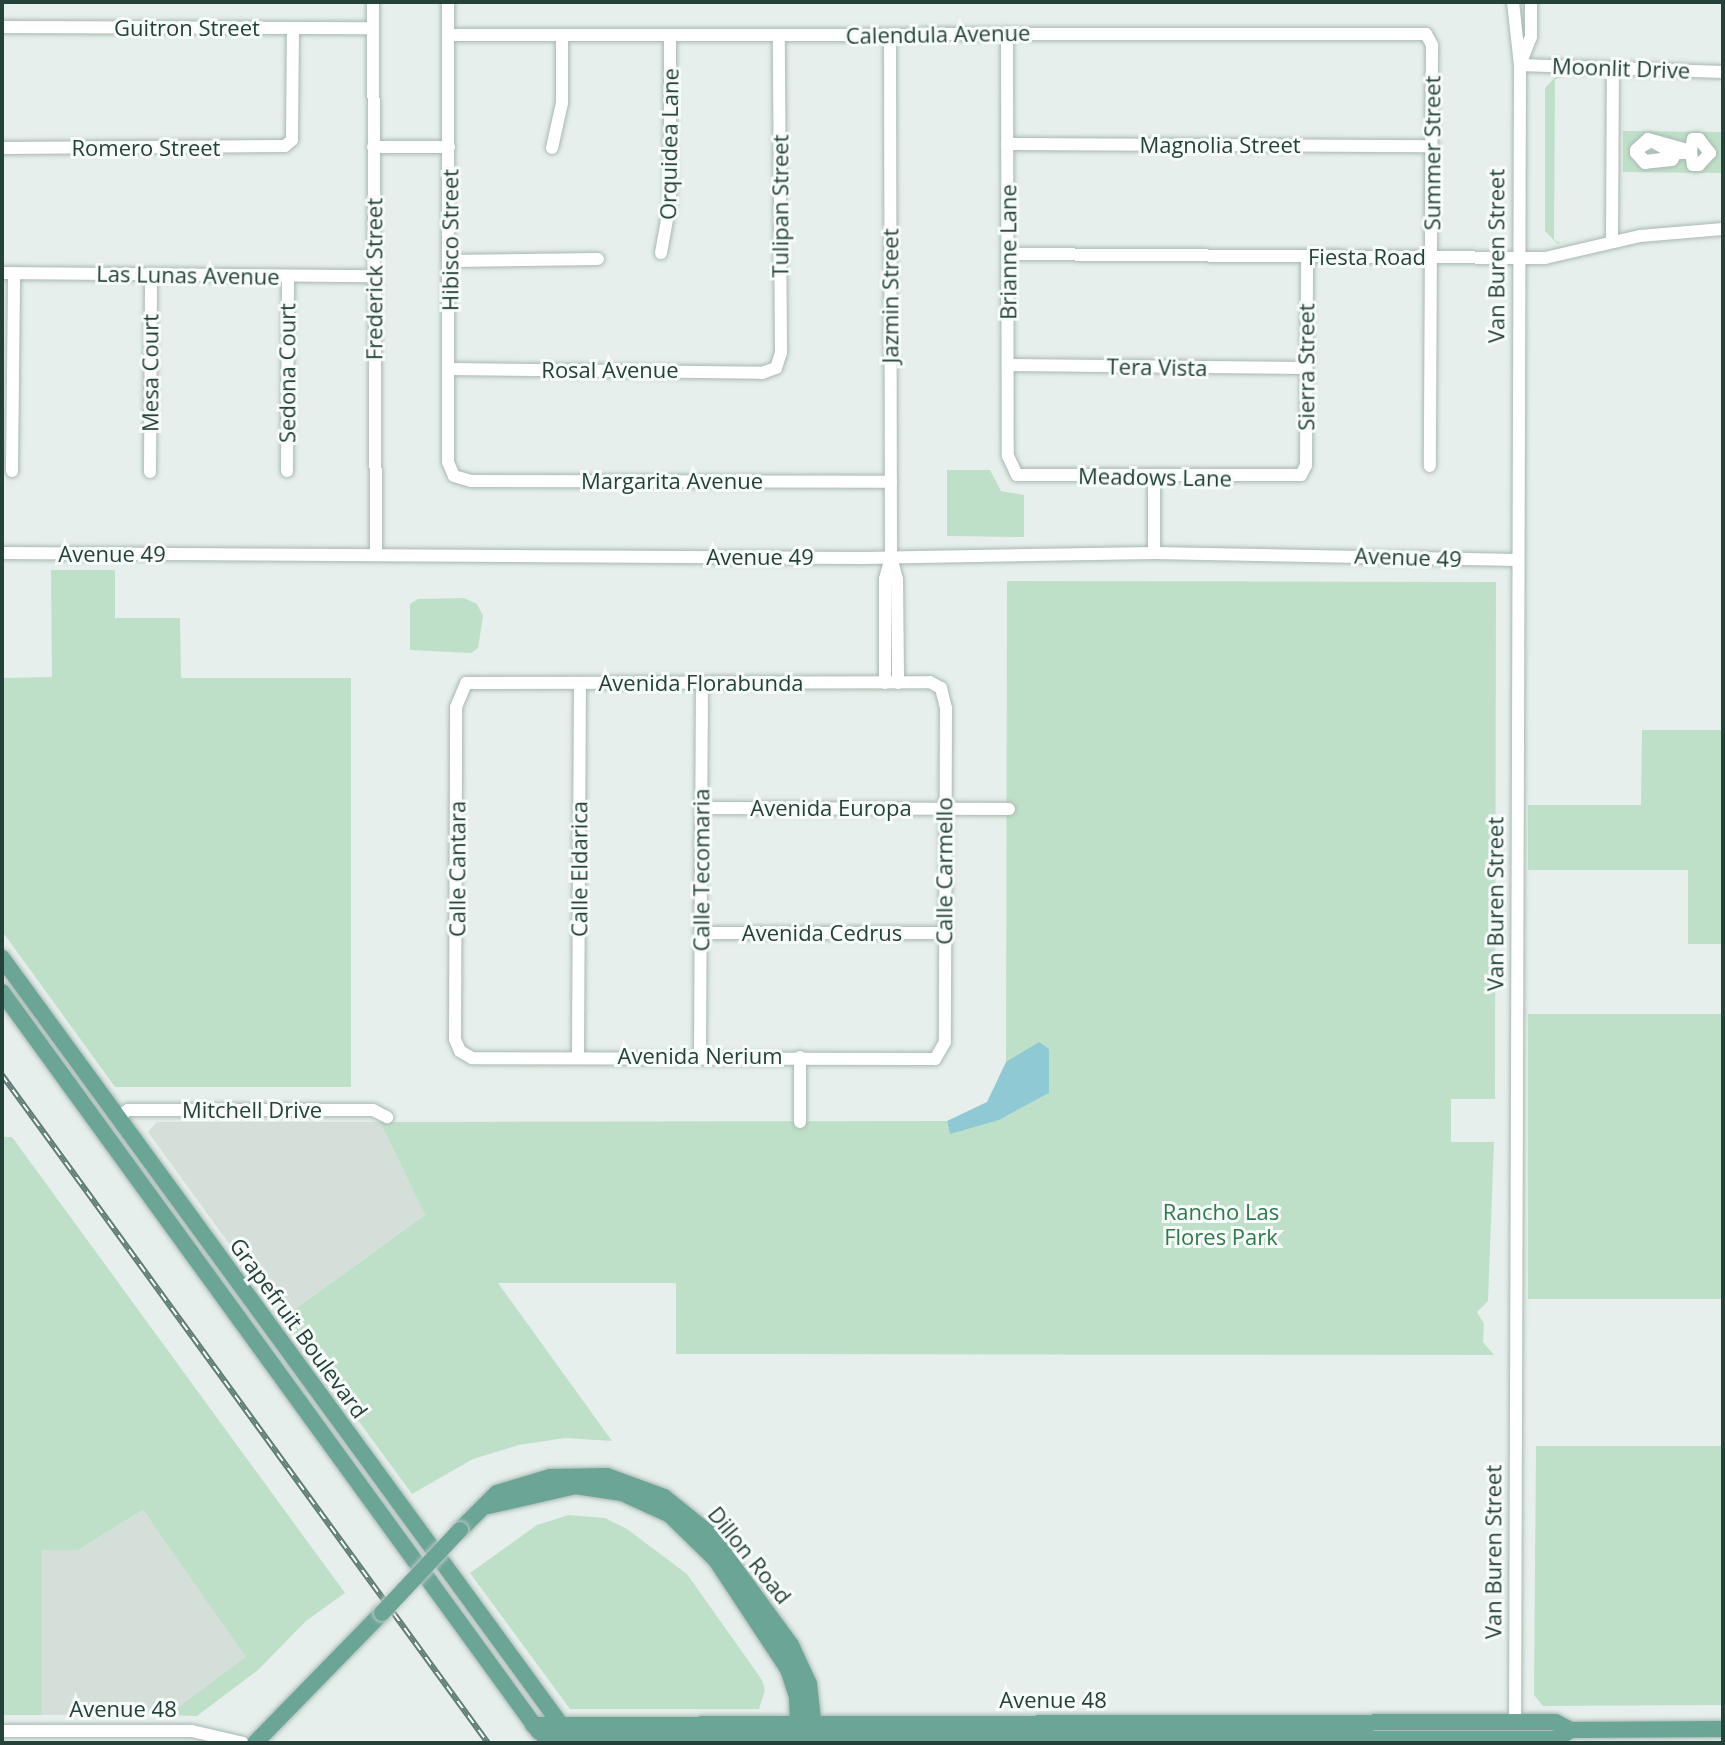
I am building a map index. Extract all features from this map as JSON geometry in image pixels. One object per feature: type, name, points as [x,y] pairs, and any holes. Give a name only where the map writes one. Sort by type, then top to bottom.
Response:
[{"type":"main road","name":"Grapefruit Boulevard","points":[[2,958],[573,1742]]},
{"type":"main road","points":[[2,977],[92,1101],[118,1117]]},
{"type":"main road","name":"Grapefruit Boulevard","points":[[2,992],[546,1742]]},
{"type":"main road","name":"Dillon Road","points":[[255,1743],[460,1530],[486,1507],[575,1486],[622,1493],[670,1515],[709,1551],[779,1654],[794,1683],[806,1721],[806,1739]]},
{"type":"main road","name":"Avenue 48","points":[[533,1725],[806,1721],[1075,1722],[1228,1735]]},
{"type":"main road","points":[[945,1741],[955,1730],[1052,1730],[1075,1722]]},
{"type":"main road","name":"Avenue 48","points":[[546,1742],[945,1741],[1228,1735],[1515,1735],[1555,1739],[1571,1730],[1723,1729]]},
{"type":"street","name":"Frederick Street","points":[[373,2],[376,555]]},
{"type":"street","name":"Hibisco Street","points":[[448,2],[451,369],[448,462],[454,476]]},
{"type":"street","name":"Van Buren Street","points":[[1513,2],[1520,65],[1515,1735]]},
{"type":"street","name":"Van Buren Street","points":[[1520,65],[1531,37],[1531,2]]},
{"type":"street","name":"Guitron Street","points":[[2,27],[373,28]]},
{"type":"street","name":"Romero Street","points":[[2,148],[290,144],[293,28]]},
{"type":"street","name":"Brianne Lane","points":[[1007,33],[1011,470]]},
{"type":"street","name":"Calendula Avenue","points":[[448,35],[1426,34]]},
{"type":"street","name":"Summer Street","points":[[1426,34],[1432,45],[1430,466]]},
{"type":"street","points":[[552,148],[562,103],[562,35]]},
{"type":"street","name":"Orquidea Lane","points":[[661,253],[670,203],[670,35]]},
{"type":"street","name":"Tulipan Street","points":[[770,371],[781,361],[779,35]]},
{"type":"street","name":"Jazmin Street","points":[[890,35],[891,557],[897,579],[891,683]]},
{"type":"street","name":"Moonlit Drive","points":[[1520,65],[1723,72]]},
{"type":"street","points":[[1612,242],[1613,68]]},
{"type":"street","points":[[1648,139],[1691,151],[1693,139],[1699,139],[1710,153],[1704,163],[1693,165],[1691,153],[1649,163],[1641,161],[1636,153],[1646,161],[1660,160],[1670,156],[1664,145],[1647,141],[1636,150],[1648,139]]},
{"type":"street","name":"Magnolia Street","points":[[1007,144],[1432,146]]},
{"type":"street","points":[[373,147],[449,147]]},
{"type":"street","name":"Fiesta Road","points":[[1008,254],[1545,258],[1612,242],[1723,229]]},
{"type":"street","name":"Sierra Street","points":[[1301,475],[1306,465],[1307,257]]},
{"type":"street","points":[[450,261],[598,259]]},
{"type":"street","points":[[8,273],[12,471]]},
{"type":"street","name":"Las Lunas Avenue","points":[[8,273],[374,276]]},
{"type":"street","name":"Mesa Court","points":[[150,472],[151,274]]},
{"type":"street","name":"Sedona Court","points":[[287,471],[288,276]]},
{"type":"street","name":"Tera Vista","points":[[1008,365],[1306,368]]},
{"type":"street","name":"Rosal Avenue","points":[[451,369],[770,371]]},
{"type":"street","name":"Meadows Lane","points":[[1011,470],[1025,476],[1301,475]]},
{"type":"street","name":"Margarita Avenue","points":[[454,476],[471,481],[891,482]]},
{"type":"street","points":[[1154,477],[1154,553]]},
{"type":"street","name":"Avenue 49","points":[[2,553],[891,557],[1154,553],[1518,560]]},
{"type":"street","name":"Avenida Florabunda","points":[[461,687],[473,681],[930,682],[941,688]]},
{"type":"street","name":"Calle Eldarica","points":[[578,1056],[580,683]]},
{"type":"street","name":"Calle Tecomaria","points":[[700,1056],[702,683]]},
{"type":"street","name":"Calle Cantara","points":[[460,1051],[455,1039],[456,707],[461,687]]},
{"type":"street","name":"Calle Carmello","points":[[940,1054],[945,1042],[946,700],[941,688]]},
{"type":"street","name":"Avenida Europa","points":[[701,808],[1009,809]]},
{"type":"street","name":"Avenida Cedrus","points":[[701,933],[943,933]]},
{"type":"street","name":"Avenida Nerium","points":[[460,1051],[472,1058],[700,1056],[928,1061],[940,1054]]},
{"type":"street","points":[[800,1057],[800,1122]]},
{"type":"street","name":"Mitchell Drive","points":[[118,1117],[128,1110],[373,1110],[387,1117]]},
{"type":"street","name":"Avenue 48","points":[[2,1731],[192,1731],[243,1743]]},
{"type":"shaded area","points":[[157,1122],[380,1122],[425,1215],[283,1318],[148,1132]]},
{"type":"shaded area","points":[[143,1510],[247,1657],[168,1715],[42,1715],[42,1550],[78,1550]]},
{"type":"green space","points":[[1557,75],[1577,75],[1555,79],[1554,239],[1559,243],[1573,237],[1558,244],[1545,231],[1545,88]]},
{"type":"green space","points":[[1623,131],[1723,132],[1723,173],[1623,172]]},
{"type":"green space","points":[[947,470],[990,470],[1001,491],[1024,495],[1024,537],[947,536]]},
{"type":"green space","points":[[51,570],[115,570],[115,618],[180,618],[181,678],[351,678],[351,1087],[115,1087],[2,931],[2,678],[52,677]]},
{"type":"green space","name":"Rancho Las Flores Park","points":[[1007,581],[1496,582],[1495,1099],[1451,1099],[1451,1142],[1494,1142],[1488,1301],[1477,1312],[1484,1324],[1483,1342],[1494,1355],[676,1354],[676,1283],[498,1283],[612,1441],[565,1438],[519,1445],[473,1459],[412,1494],[283,1318],[425,1215],[380,1122],[947,1121],[948,1128],[999,1120],[1049,1093],[1006,1062]]},
{"type":"green space","points":[[464,598],[477,604],[483,616],[478,648],[471,653],[410,650],[410,604],[418,599]]},
{"type":"green space","points":[[1642,730],[1723,730],[1723,944],[1688,944],[1688,870],[1528,870],[1528,805],[1641,805]]},
{"type":"green space","points":[[1528,1014],[1723,1014],[1723,1299],[1528,1299]]},
{"type":"green space","points":[[2,1137],[12,1137],[345,1593],[306,1621],[258,1670],[197,1716],[168,1715],[246,1657],[143,1510],[78,1550],[42,1550],[42,1715],[2,1715]]},
{"type":"green space","points":[[1536,1446],[1723,1446],[1723,1705],[1543,1706],[1534,1695]]},
{"type":"green space","points":[[569,1515],[605,1518],[627,1529],[687,1574],[762,1680],[765,1690],[759,1709],[570,1709],[470,1573],[537,1525]]},
{"type":"water","points":[[1039,1042],[1049,1049],[1049,1093],[999,1120],[950,1134],[947,1121],[987,1102],[1006,1062]]},
{"type":"railway","points":[[2,1075],[488,1743]]}]
